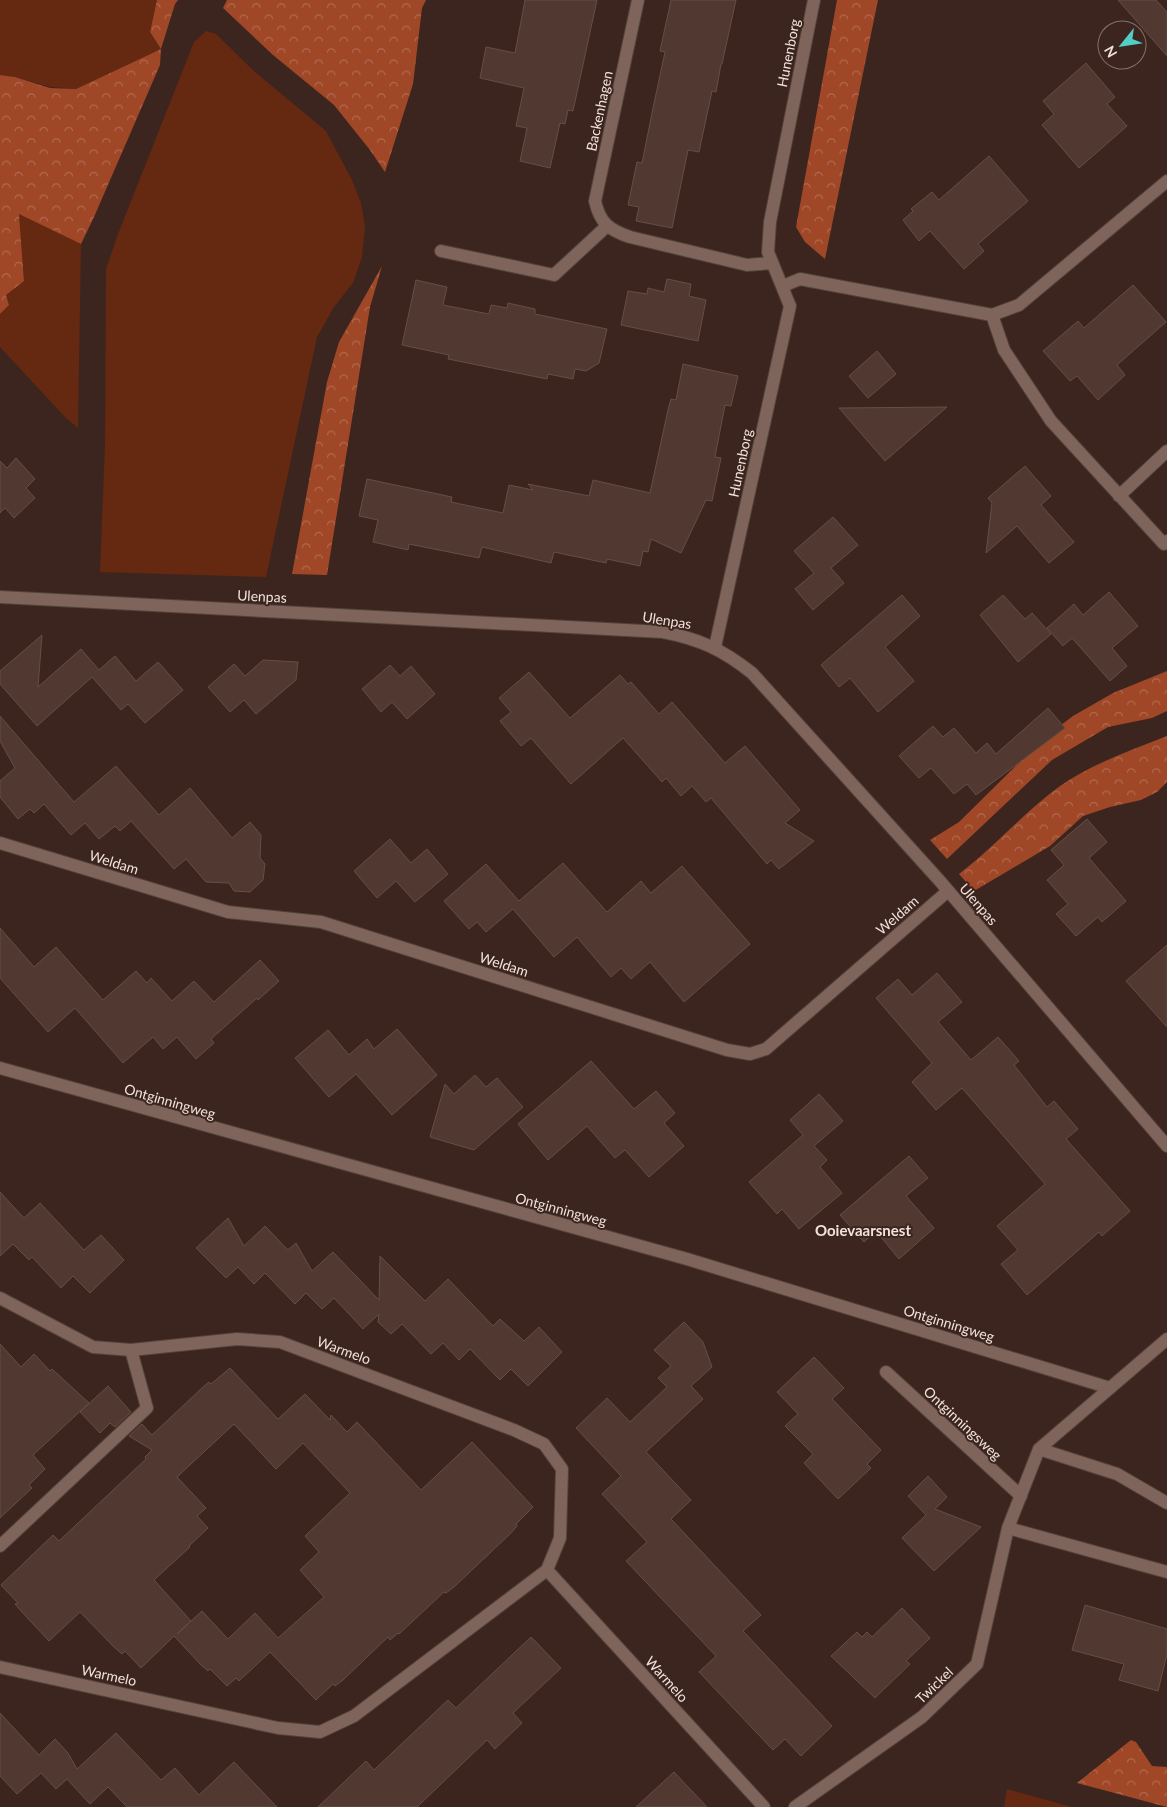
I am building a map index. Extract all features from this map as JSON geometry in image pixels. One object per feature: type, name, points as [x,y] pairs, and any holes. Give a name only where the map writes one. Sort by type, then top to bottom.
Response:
[{"type":"street","name":"Backenhagen","points":[[607,226],[600,217],[595,200],[638,0]]},
{"type":"street","name":"Hunenborg","points":[[715,647],[790,306],[768,252],[770,222],[814,0]]},
{"type":"street","points":[[783,286],[800,279],[992,316],[1019,305],[1167,182]]},
{"type":"street","points":[[441,250],[554,275],[607,226],[613,231],[630,237],[748,265],[772,263]]},
{"type":"street","points":[[992,316],[1004,350],[1051,421],[1164,544],[1167,541]]},
{"type":"street","points":[[1119,496],[1167,451]]},
{"type":"street","name":"Ulenpas","points":[[0,597],[664,632],[688,637],[715,647],[732,657],[752,673],[948,891],[1167,1146]]},
{"type":"street","name":"Weldam","points":[[0,843],[228,912],[321,922],[727,1050],[750,1054],[766,1049],[948,891]]},
{"type":"street","name":"Ontginningweg","points":[[0,1068],[687,1259],[1110,1388]]},
{"type":"street","name":"Warmelo","points":[[0,1298],[93,1346],[131,1350],[237,1339],[280,1342],[514,1430],[544,1444],[562,1469],[560,1538],[547,1570],[354,1716],[320,1732],[278,1728],[0,1667]]},
{"type":"street","name":"Twickel","points":[[795,1807],[922,1716],[977,1664],[1008,1528],[1039,1450],[1167,1339]]},
{"type":"street","points":[[0,1546],[148,1408],[131,1350]]},
{"type":"street","name":"Ontginningsweg","points":[[886,1372],[1021,1496]]},
{"type":"street","points":[[1039,1450],[1117,1474],[1167,1503]]},
{"type":"street","points":[[1008,1528],[1167,1572]]},
{"type":"street","name":"Warmelo","points":[[547,1570],[764,1807]]},
{"type":"shaded area","points":[[0,0],[157,0],[150,32],[161,49],[76,89],[50,87],[15,77],[0,75]]},
{"type":"shaded area","points":[[206,31],[216,34],[255,72],[326,131],[352,180],[361,203],[365,226],[362,257],[353,283],[334,307],[317,337],[266,577],[100,572],[105,444],[106,269],[194,42]]},
{"type":"shaded area","points":[[19,213],[81,244],[78,428],[65,417],[0,347],[0,314],[9,305],[6,295],[24,280]]},
{"type":"shaded area","points":[[1007,1789],[1072,1807],[1004,1807]]},
{"type":"green space","points":[[157,0],[178,0],[175,4],[161,49],[150,32]]},
{"type":"green space","points":[[227,0],[426,0],[422,8],[413,84],[385,172],[334,105],[273,55],[223,8]]},
{"type":"green space","points":[[837,0],[878,0],[825,259],[805,242],[796,227]]},
{"type":"green space","points":[[161,49],[160,65],[81,244],[19,214],[24,281],[6,295],[9,305],[0,314],[0,75],[15,77],[50,88],[76,89]]},
{"type":"green space","points":[[382,266],[370,307],[327,575],[292,574],[327,382],[339,342]]},
{"type":"green space","points":[[1167,671],[1167,711],[1152,718],[1108,727],[1052,760],[947,859],[930,840],[959,822],[1044,738],[1073,716],[1113,693]]},
{"type":"green space","points":[[1167,736],[1167,782],[1157,792],[1141,800],[1083,816],[1050,846],[974,891],[959,874],[1060,786],[1099,764]]},
{"type":"green space","points":[[1131,1740],[1136,1742],[1152,1766],[1167,1767],[1167,1807],[1077,1783]]},
{"type":"building","points":[[525,0],[597,0],[573,111],[568,110],[565,124],[560,123],[550,168],[520,161],[527,128],[516,126],[524,88],[480,78],[486,47],[515,53]]},
{"type":"building","points":[[671,0],[736,0],[716,92],[712,91],[699,152],[688,150],[672,228],[636,221],[639,207],[628,205],[637,162],[642,163],[665,52],[660,51]]},
{"type":"building","points":[[1118,0],[1156,0],[1167,12],[1167,56],[1147,33],[1147,20],[1136,20]]},
{"type":"building","points":[[1086,63],[1115,97],[1107,104],[1127,126],[1079,168],[1042,125],[1054,114],[1043,101]]},
{"type":"building","points":[[989,156],[1028,201],[978,244],[984,251],[964,269],[930,231],[919,241],[903,220],[913,211],[911,209],[932,192],[939,200]]},
{"type":"building","points":[[667,279],[691,284],[689,296],[706,300],[698,341],[621,325],[628,291],[647,294],[648,288],[664,292]]},
{"type":"building","points":[[416,280],[447,287],[443,305],[489,314],[491,305],[507,308],[508,303],[535,309],[535,314],[607,329],[599,363],[586,371],[575,369],[573,379],[548,374],[547,379],[448,359],[449,355],[402,345]]},
{"type":"building","points":[[1133,285],[1166,322],[1117,365],[1125,375],[1098,400],[1077,376],[1070,381],[1043,351],[1078,321],[1084,328]]},
{"type":"building","points":[[877,351],[896,374],[868,398],[849,376]]},
{"type":"building","points":[[683,364],[738,376],[731,406],[725,405],[715,457],[721,458],[712,501],[706,500],[681,553],[651,539],[648,552],[643,551],[640,566],[607,559],[606,563],[554,552],[551,563],[482,547],[479,558],[409,544],[408,550],[373,542],[378,520],[359,516],[367,479],[452,497],[451,502],[503,513],[509,485],[533,490],[528,484],[589,496],[593,480],[650,493],[668,410],[671,399],[676,400]]},
{"type":"building","points":[[947,407],[885,461],[839,408]]},
{"type":"building","points":[[16,458],[35,479],[26,488],[35,498],[14,518],[5,508],[0,513],[0,461],[7,468]]},
{"type":"building","points":[[1025,466],[1051,496],[1041,505],[1074,542],[1049,563],[1017,526],[986,553],[992,503],[988,498]]},
{"type":"building","points":[[833,517],[858,545],[831,568],[844,583],[813,610],[795,589],[814,573],[794,551]]},
{"type":"building","points":[[1109,592],[1138,626],[1112,648],[1127,666],[1110,681],[1072,638],[1063,646],[1047,628],[1074,604],[1083,615]]},
{"type":"building","points":[[902,595],[920,616],[885,647],[914,681],[878,712],[850,678],[839,687],[821,665]]},
{"type":"building","points":[[1003,595],[1025,619],[1032,613],[1051,634],[1018,662],[980,615]]},
{"type":"building","points":[[42,635],[38,687],[81,649],[99,670],[115,656],[136,681],[158,662],[183,690],[145,723],[128,704],[121,710],[92,677],[37,726],[0,684],[0,671]]},
{"type":"building","points":[[263,660],[298,662],[296,680],[256,714],[244,700],[230,712],[208,687],[234,664],[245,676]]},
{"type":"building","points":[[390,665],[400,676],[411,666],[435,694],[407,719],[392,702],[381,712],[362,689]]},
{"type":"building","points":[[529,672],[570,718],[620,675],[628,684],[631,682],[659,714],[672,702],[725,763],[745,746],[800,810],[785,823],[814,841],[779,869],[771,860],[767,864],[711,798],[706,802],[692,786],[681,796],[666,778],[662,782],[623,738],[571,784],[531,738],[521,746],[500,721],[511,712],[499,698]]},
{"type":"building","points":[[1048,708],[1065,728],[976,795],[967,784],[954,794],[931,768],[919,778],[899,756],[933,726],[943,737],[954,728],[976,753],[987,743],[996,754]]},
{"type":"building","points":[[0,716],[74,802],[116,766],[159,815],[190,788],[232,838],[250,822],[261,835],[260,858],[265,864],[263,880],[250,892],[234,891],[229,883],[206,882],[186,859],[174,869],[131,821],[120,831],[115,826],[99,839],[85,823],[71,835],[44,804],[34,813],[30,809],[18,819],[0,797],[0,781],[15,768],[0,741]]},
{"type":"building","points":[[1087,819],[1107,842],[1089,858],[1126,901],[1102,922],[1098,917],[1076,936],[1056,914],[1068,904],[1047,880],[1064,865],[1051,850]]},
{"type":"building","points":[[390,839],[411,863],[427,849],[448,874],[415,902],[396,881],[377,898],[354,871]]},
{"type":"building","points":[[563,863],[607,912],[641,881],[651,893],[682,866],[750,944],[684,1002],[650,962],[631,979],[621,968],[611,977],[577,937],[554,957],[513,909],[486,932],[477,922],[469,929],[444,901],[486,864],[519,901]]},
{"type":"building","points":[[0,928],[34,967],[56,947],[103,1000],[136,971],[147,983],[151,978],[172,1001],[194,981],[214,1002],[260,960],[279,981],[211,1039],[214,1043],[196,1059],[177,1037],[163,1049],[153,1037],[123,1063],[75,1008],[48,1032],[0,978]]},
{"type":"building","points":[[1167,945],[1167,1027],[1126,981]]},
{"type":"building","points":[[937,973],[962,1002],[938,1022],[971,1060],[998,1037],[1019,1061],[1014,1065],[1047,1107],[1054,1101],[1078,1129],[1066,1139],[1130,1211],[1102,1236],[1099,1232],[1027,1295],[1001,1264],[1018,1250],[997,1226],[1045,1184],[962,1088],[936,1110],[912,1082],[932,1063],[876,998],[898,979],[912,995]]},
{"type":"building","points":[[397,1029],[437,1075],[392,1115],[356,1074],[329,1097],[295,1058],[328,1030],[349,1055],[367,1039],[374,1049]]},
{"type":"building","points":[[591,1061],[634,1109],[656,1091],[675,1113],[664,1123],[684,1146],[649,1177],[625,1150],[615,1158],[587,1126],[548,1160],[518,1124]]},
{"type":"building","points":[[475,1075],[486,1087],[497,1078],[523,1107],[474,1150],[430,1137],[445,1084],[454,1094]]},
{"type":"building","points":[[819,1094],[843,1121],[814,1146],[827,1160],[820,1167],[842,1193],[799,1229],[782,1209],[777,1214],[749,1182],[803,1135],[790,1120]]},
{"type":"building","points":[[909,1156],[928,1178],[906,1196],[934,1228],[899,1259],[876,1231],[864,1242],[840,1215]]},
{"type":"building","points":[[0,1192],[24,1218],[40,1203],[84,1250],[101,1235],[124,1260],[90,1293],[73,1276],[61,1288],[32,1257],[29,1260],[13,1244],[0,1256]]},
{"type":"building","points":[[228,1218],[244,1246],[265,1226],[288,1250],[296,1243],[312,1271],[333,1252],[379,1300],[380,1256],[425,1301],[448,1279],[493,1326],[500,1319],[524,1341],[539,1327],[562,1352],[528,1386],[511,1369],[500,1380],[470,1349],[459,1360],[443,1343],[431,1354],[402,1324],[391,1334],[378,1322],[379,1314],[363,1329],[334,1298],[322,1309],[306,1293],[295,1304],[265,1273],[254,1284],[238,1267],[226,1278],[196,1248]]},
{"type":"building","points":[[684,1322],[703,1342],[712,1367],[691,1386],[703,1399],[646,1452],[691,1500],[671,1519],[761,1615],[743,1631],[832,1726],[801,1756],[785,1739],[773,1750],[699,1672],[716,1656],[626,1561],[647,1542],[602,1494],[621,1476],[576,1428],[607,1398],[630,1422],[667,1387],[658,1378],[671,1366],[654,1350]]},
{"type":"building","points":[[0,1344],[21,1367],[34,1354],[50,1371],[52,1369],[89,1403],[33,1455],[45,1469],[29,1485],[32,1488],[0,1518]]},
{"type":"building","points":[[814,1357],[844,1388],[832,1399],[881,1450],[867,1464],[871,1468],[838,1499],[804,1463],[813,1454],[785,1426],[798,1414],[777,1392]]},
{"type":"building","points":[[230,1368],[278,1419],[305,1394],[330,1420],[331,1415],[347,1432],[357,1422],[421,1490],[472,1442],[533,1507],[516,1524],[517,1526],[511,1533],[454,1587],[446,1593],[444,1592],[399,1634],[390,1640],[388,1637],[343,1680],[335,1686],[333,1684],[316,1700],[270,1652],[239,1681],[236,1678],[227,1686],[210,1669],[208,1671],[201,1665],[174,1636],[141,1668],[125,1651],[122,1654],[114,1647],[80,1612],[49,1641],[15,1604],[18,1603],[1,1585],[53,1535],[59,1541],[146,1459],[145,1457],[152,1450],[129,1436],[142,1424],[152,1435],[202,1388],[209,1382],[211,1384]],"holes":[[[234,1424],[276,1469],[303,1443],[350,1493],[305,1536],[319,1552],[300,1570],[324,1597],[278,1638],[255,1613],[228,1639],[202,1611],[177,1634],[191,1621],[154,1580],[208,1528],[197,1516],[206,1508],[177,1477]]]},
{"type":"building","points":[[108,1386],[131,1412],[115,1427],[110,1423],[100,1433],[80,1412]]},
{"type":"building","points":[[928,1476],[947,1497],[935,1509],[981,1527],[934,1571],[902,1538],[926,1515],[908,1496]]},
{"type":"building","points":[[1085,1605],[1167,1629],[1167,1654],[1158,1691],[1119,1680],[1124,1664],[1072,1650]]},
{"type":"building","points":[[902,1608],[930,1638],[906,1661],[910,1664],[875,1698],[831,1656],[857,1632],[862,1637],[867,1632],[872,1637]]},
{"type":"building","points":[[531,1637],[561,1668],[513,1713],[522,1723],[495,1749],[487,1740],[417,1807],[318,1807],[366,1761],[374,1770],[448,1700],[456,1708]]},
{"type":"building","points":[[0,1713],[39,1755],[55,1739],[68,1753],[77,1769],[116,1733],[161,1780],[175,1768],[199,1795],[234,1762],[277,1807],[127,1807],[108,1787],[90,1804],[67,1779],[56,1789],[41,1773],[17,1794],[0,1776]]},
{"type":"building","points":[[674,1772],[707,1807],[636,1807]]},
{"type":"district","name":"Ooievaarsnest","points":[[863,1230]]}]
